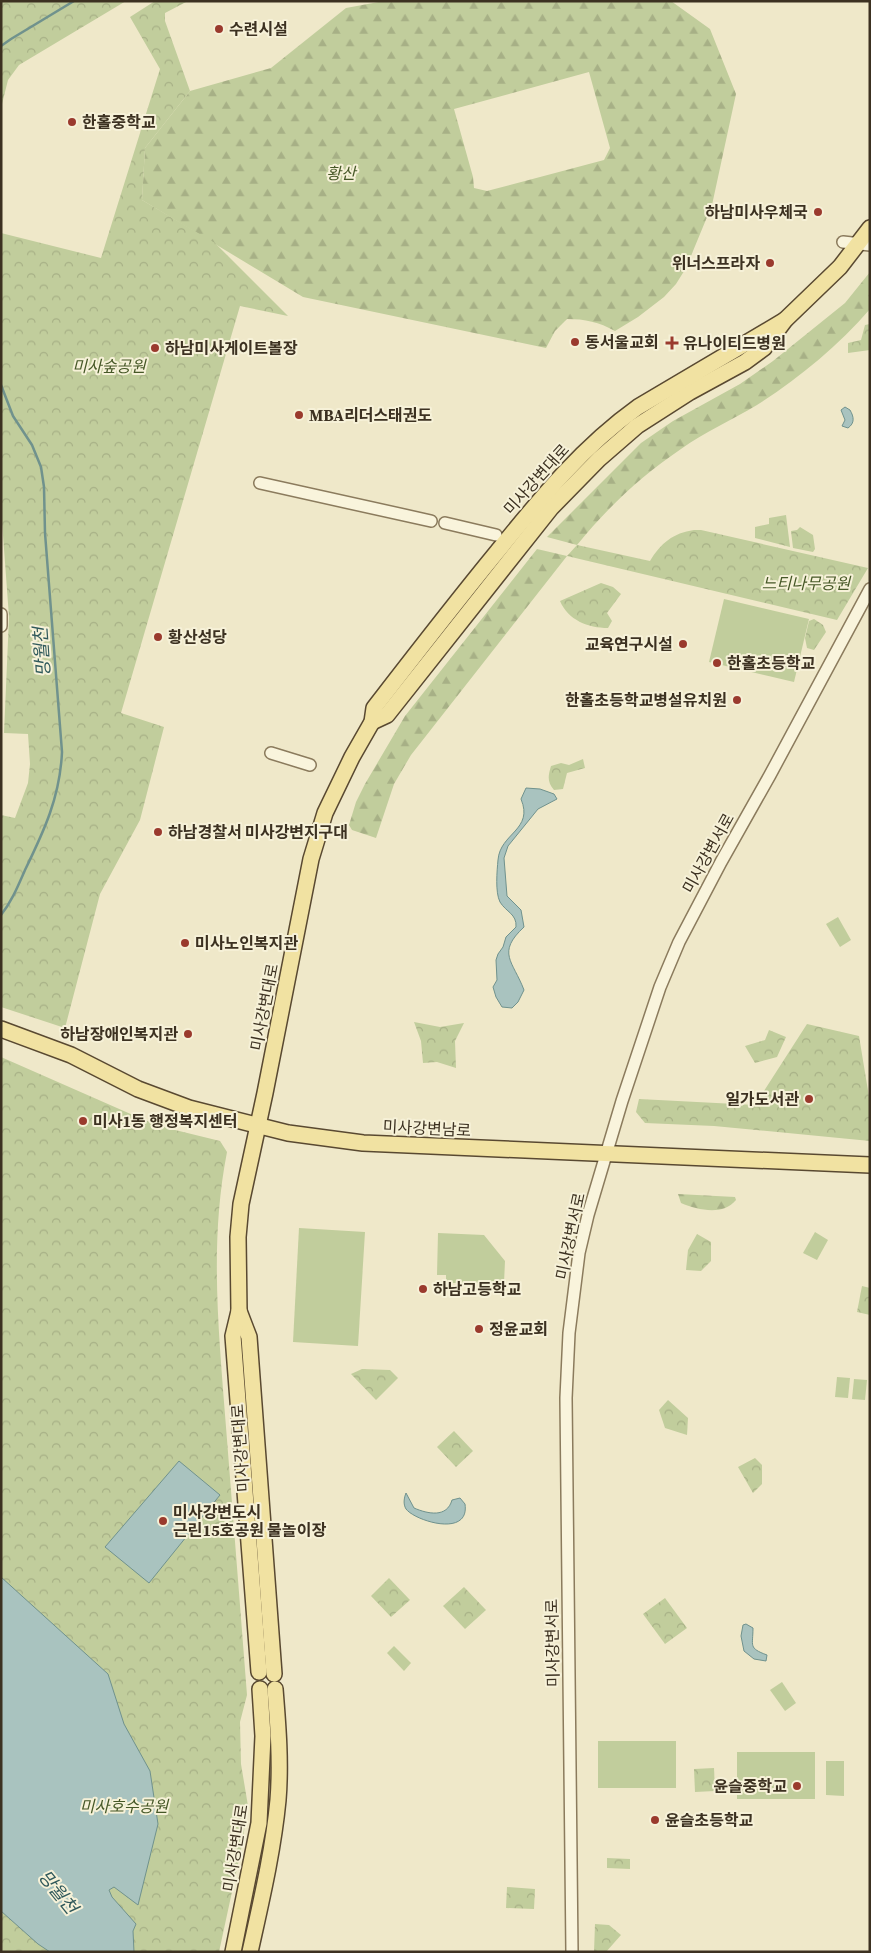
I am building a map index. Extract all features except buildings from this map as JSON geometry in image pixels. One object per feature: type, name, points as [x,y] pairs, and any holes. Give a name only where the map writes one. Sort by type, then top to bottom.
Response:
[{"type":"main road","name":"미사강변대로","points":[[267,1673],[233,1336],[239,1311],[238,1237],[241,1204],[316,842],[325,813],[352,756],[372,722],[387,715],[551,508],[599,459],[637,426],[764,348],[785,320],[840,267],[870,228]]},
{"type":"main road","name":"미사강변남로","points":[[1,1030],[70,1055],[138,1089],[170,1102],[288,1133],[362,1142],[870,1165]]},
{"type":"main road","name":"미사강변대로","points":[[233,1952],[259,1823],[263,1736],[268,1689],[278,1738],[278,1800],[269,1864],[250,1952]]},
{"type":"street","points":[[260,483],[431,521]]},
{"type":"street","points":[[445,523],[496,535]]},
{"type":"street","name":"미사강변서로","points":[[572,1952],[566,1398],[569,1333],[579,1253],[588,1215],[644,1032],[679,942],[870,589]]},
{"type":"street","points":[[1,614],[1,626]]},
{"type":"street","points":[[271,753],[310,765]]},
{"type":"green space","points":[[1,1],[126,1],[19,65],[8,80],[1,108]]},
{"type":"green space","name":"미사숲공원","points":[[155,1],[188,1],[165,13],[165,21],[190,91],[145,148],[142,200],[215,243],[288,316],[240,306],[121,713],[164,727],[140,820],[100,894],[65,1028],[1,1007],[1,815],[15,818],[28,783],[30,764],[28,734],[4,733],[9,617],[1,508],[1,233],[101,258],[160,69],[130,17]]},
{"type":"green space","name":"황산","points":[[384,1],[671,1],[710,29],[736,94],[712,205],[686,268],[676,284],[664,297],[638,317],[615,331],[592,322],[567,319],[555,331],[546,348],[303,297],[142,200],[145,148],[190,91],[271,68],[346,8]],"holes":[[[589,72],[610,148],[604,160],[487,191],[474,188],[473,177],[454,109]]]},
{"type":"green space","points":[[870,272],[870,309],[845,336],[817,361],[757,405],[690,443],[666,459],[638,481],[613,505],[577,545],[547,537],[641,443],[673,421],[740,384],[773,361],[845,303]]},
{"type":"green space","points":[[870,324],[870,350],[848,353],[848,343],[861,340],[865,325]]},
{"type":"green space","points":[[786,515],[790,547],[755,538],[755,527],[769,524],[769,518]]},
{"type":"green space","points":[[800,527],[813,535],[815,549],[813,552],[793,548],[791,531],[797,530]]},
{"type":"green space","name":"느티나무공원","points":[[694,530],[868,568],[837,620],[567,556],[577,545],[650,561],[668,540],[687,531]]},
{"type":"green space","points":[[537,549],[567,556],[411,755],[394,784],[376,838],[352,830],[349,825],[356,802],[405,716]]},
{"type":"green space","points":[[601,583],[613,587],[621,594],[607,613],[612,621],[608,628],[580,622],[568,613],[560,601]]},
{"type":"green space","points":[[724,599],[809,619],[794,682],[709,662]]},
{"type":"green space","points":[[814,619],[823,625],[826,632],[814,650],[807,648],[805,638],[809,621]]},
{"type":"green space","points":[[583,759],[585,768],[567,773],[563,789],[554,790],[549,779],[551,766],[561,763],[569,765]]},
{"type":"green space","points":[[838,917],[851,940],[840,947],[826,924]]},
{"type":"green space","points":[[414,1022],[440,1027],[464,1023],[455,1041],[456,1068],[437,1062],[423,1063],[421,1041]]},
{"type":"green space","points":[[807,1024],[859,1036],[870,1103],[870,1141],[714,1126],[645,1123],[636,1112],[639,1099],[755,1105]]},
{"type":"green space","points":[[769,1030],[786,1037],[777,1057],[755,1063],[745,1046],[765,1040]]},
{"type":"green space","name":"미사호수공원","points":[[1,1057],[142,1119],[167,1128],[220,1141],[227,1152],[218,1221],[218,1323],[247,1695],[240,1722],[241,1764],[248,1806],[241,1850],[219,1952],[1,1952]]},
{"type":"green space","points":[[678,1194],[735,1197],[736,1200],[724,1208],[710,1210],[695,1208],[681,1203]]},
{"type":"green space","points":[[299,1228],[365,1232],[358,1346],[293,1342]]},
{"type":"green space","points":[[815,1232],[828,1240],[817,1260],[803,1253]]},
{"type":"green space","points":[[438,1233],[484,1235],[505,1261],[504,1283],[446,1283],[446,1275],[437,1275]]},
{"type":"green space","points":[[697,1234],[711,1242],[711,1261],[701,1271],[686,1270],[688,1250]]},
{"type":"green space","points":[[862,1286],[870,1288],[870,1315],[857,1312]]},
{"type":"green space","points":[[362,1369],[390,1370],[398,1378],[376,1400],[351,1374]]},
{"type":"green space","points":[[837,1377],[850,1378],[848,1398],[835,1397]]},
{"type":"green space","points":[[854,1379],[867,1380],[865,1400],[852,1399]]},
{"type":"green space","points":[[668,1400],[688,1418],[687,1435],[665,1428],[659,1410]]},
{"type":"green space","points":[[454,1431],[473,1451],[456,1467],[437,1447]]},
{"type":"green space","points":[[755,1458],[762,1465],[762,1484],[753,1493],[738,1467]]},
{"type":"green space","points":[[389,1578],[410,1600],[391,1617],[371,1596]]},
{"type":"green space","points":[[464,1587],[486,1610],[465,1629],[443,1606]]},
{"type":"green space","points":[[665,1598],[687,1628],[665,1644],[643,1614]]},
{"type":"green space","points":[[394,1646],[411,1663],[404,1671],[387,1653]]},
{"type":"green space","points":[[782,1682],[796,1703],[785,1711],[770,1690]]},
{"type":"green space","points":[[598,1741],[676,1741],[676,1788],[598,1788]]},
{"type":"green space","points":[[737,1752],[815,1752],[815,1799],[737,1799]]},
{"type":"green space","points":[[826,1761],[844,1761],[844,1796],[826,1795]]},
{"type":"green space","points":[[714,1768],[715,1791],[695,1792],[694,1769]]},
{"type":"green space","points":[[607,1858],[630,1859],[630,1869],[607,1868]]},
{"type":"green space","points":[[507,1887],[535,1889],[534,1909],[506,1908]]},
{"type":"green space","points":[[595,1924],[609,1925],[621,1935],[606,1952],[594,1952]]},
{"type":"water","points":[[845,407],[850,410],[853,417],[853,422],[848,428],[842,426],[845,420],[841,410]]},
{"type":"water","points":[[526,788],[540,789],[554,794],[557,799],[538,809],[508,846],[504,858],[507,896],[521,910],[524,927],[511,944],[509,951],[509,957],[524,990],[518,1002],[512,1008],[502,1007],[493,987],[497,980],[496,960],[498,954],[503,947],[506,937],[516,927],[515,919],[498,898],[497,870],[500,851],[504,843],[520,825],[523,818],[524,809],[521,799]]},
{"type":"water","name":"미사강변도시 근린15호공원 물놀이장","points":[[179,1461],[220,1495],[149,1583],[105,1547]]},
{"type":"water","points":[[406,1493],[414,1508],[431,1513],[446,1510],[452,1500],[460,1498],[465,1504],[464,1514],[459,1521],[451,1524],[430,1522],[411,1514],[406,1509],[404,1501]]},
{"type":"water","points":[[1,1577],[108,1674],[124,1724],[150,1771],[158,1824],[138,1905],[114,1887],[109,1890],[112,1897],[136,1924],[133,1931],[134,1952],[50,1952],[38,1944],[1,1911]]},
{"type":"water","points":[[746,1624],[753,1628],[752,1643],[754,1648],[767,1655],[766,1661],[754,1659],[744,1651],[741,1636],[743,1625]]},
{"type":"waterway","name":"망월천","points":[[1,46],[74,1]]},
{"type":"waterway","name":"망월천","points":[[1,385],[13,416],[32,445],[41,467],[44,487],[45,533],[62,752],[58,784],[50,813],[17,888],[1,915]]},
{"type":"place","name":"수련시설","points":[[219,29]]},
{"type":"place","name":"한홀중학교","points":[[72,122]]},
{"type":"place","name":"하남미사우체국","points":[[818,212]]},
{"type":"place","name":"위너스프라자","points":[[770,263]]},
{"type":"place","name":"동서울교회","points":[[575,342]]},
{"type":"place","name":"유나이티드병원","points":[[672,343]]},
{"type":"place","name":"하남미사게이트볼장","points":[[155,348]]},
{"type":"place","name":"MBA리더스태권도","points":[[299,415]]},
{"type":"place","name":"황산성당","points":[[158,637]]},
{"type":"place","name":"교육연구시설","points":[[683,644]]},
{"type":"place","name":"한홀초등학교","points":[[717,663]]},
{"type":"place","name":"한홀초등학교병설유치원","points":[[737,700]]},
{"type":"place","name":"하남경찰서 미사강변지구대","points":[[158,832]]},
{"type":"place","name":"미사노인복지관","points":[[185,943]]},
{"type":"place","name":"하남장애인복지관","points":[[188,1034]]},
{"type":"place","name":"일가도서관","points":[[809,1099]]},
{"type":"place","name":"미사1동 행정복지센터","points":[[83,1121]]},
{"type":"place","name":"하남고등학교","points":[[423,1289]]},
{"type":"place","name":"정윤교회","points":[[479,1329]]},
{"type":"place","name":"미사강변도시 근린15호공원 물놀이장","points":[[163,1521]]},
{"type":"place","name":"윤슬중학교","points":[[797,1786]]},
{"type":"place","name":"윤슬초등학교","points":[[655,1820]]}]
